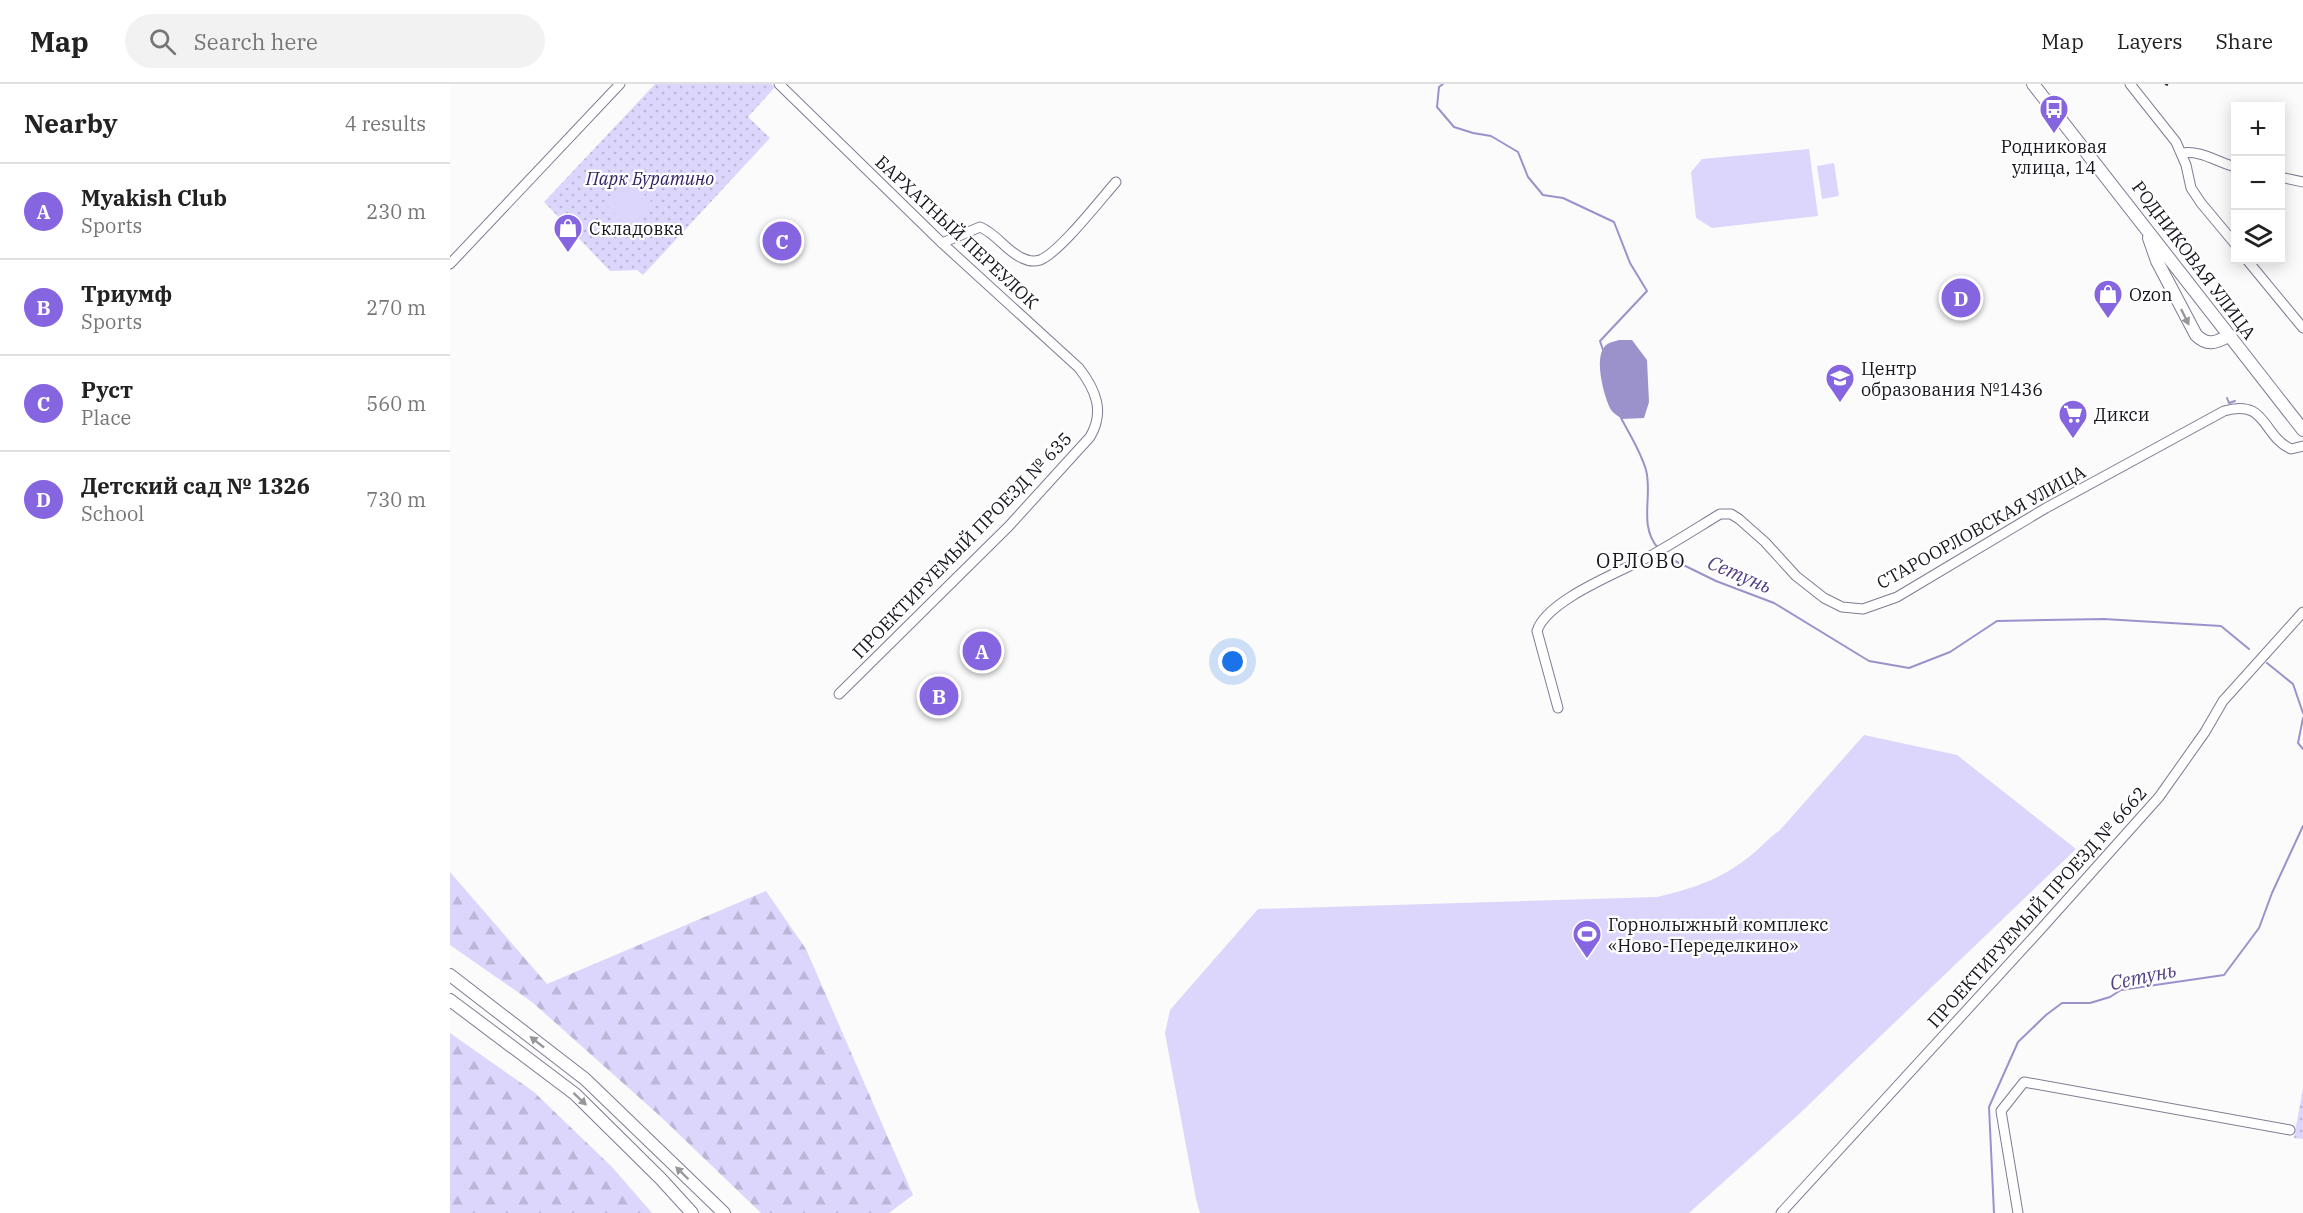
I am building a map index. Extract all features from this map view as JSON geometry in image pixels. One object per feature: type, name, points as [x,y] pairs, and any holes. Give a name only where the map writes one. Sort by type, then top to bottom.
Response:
[{"type":"main road","name":"РОДНИКОВАЯ УЛИЦА","points":[[2033,84],[2303,430]]},
{"type":"main road","points":[[2144,226],[2157,261],[2196,335],[2207,343],[2218,342],[2228,336]]},
{"type":"main road","points":[[450,975],[585,1079],[724,1213]]},
{"type":"main road","points":[[450,1000],[575,1094],[692,1213]]},
{"type":"street","points":[[450,264],[620,84]]},
{"type":"street","name":"БАРХАТНЫЙ ПЕРЕУЛОК","points":[[779,84],[942,243],[1079,368],[1095,394],[1099,413]]},
{"type":"street","points":[[2130,84],[2182,153],[2191,188],[2231,240]]},
{"type":"street","points":[[2182,153],[2192,151],[2231,164]]},
{"type":"street","points":[[2285,178],[2303,182]]},
{"type":"street","points":[[942,243],[980,227],[988,230],[1019,257],[1030,261],[1041,260],[1054,251],[1116,182]]},
{"type":"street","points":[[2250,264],[2303,328]]},
{"type":"street","name":"СТАРООРЛОВСКАЯ УЛИЦА","points":[[1558,708],[1537,631],[1539,624],[1559,605],[1588,586],[1653,555],[1720,514],[1731,514],[1739,519],[1765,542],[1796,576],[1824,598],[1842,607],[1863,609],[1897,597],[2046,508],[2224,411],[2242,408],[2254,410],[2283,445],[2291,449],[2303,446]]},
{"type":"street","name":"ПРОЕКТИРУЕМЫЙ ПРОЕЗД № 635","points":[[839,694],[1031,502],[1090,437],[1098,421],[1099,413]]},
{"type":"street","name":"ПРОЕКТИРУЕМЫЙ ПРОЕЗД № 6662","points":[[1781,1213],[2041,930],[2159,796],[2205,732],[2223,701],[2303,612]]},
{"type":"street","points":[[2018,1213],[2001,1111],[2024,1082],[2290,1130]]},
{"type":"green space","name":"Парк Буратино","points":[[655,84],[771,84],[775,87],[748,117],[770,138],[643,275],[637,270],[610,271],[544,202]]},
{"type":"green space","points":[[1809,149],[1818,216],[1712,228],[1696,218],[1691,172],[1702,159]]},
{"type":"green space","points":[[1834,163],[1839,196],[1822,199],[1817,166]]},
{"type":"green space","points":[[630,181],[653,203],[629,228],[606,205]]},
{"type":"green space","name":"Горнолыжный комплекс «Ново-Переделкино»","points":[[1864,735],[1957,755],[2076,849],[1797,1116],[1689,1213],[1200,1213],[1165,1033],[1170,1010],[1258,909],[1657,897],[1684,890],[1721,875],[1755,852],[1780,830]]},
{"type":"green space","points":[[450,872],[547,984],[766,891],[806,949],[913,1195],[889,1213],[761,1213],[661,1117],[532,1002],[450,945]]},
{"type":"green space","points":[[450,1033],[534,1092],[612,1167],[652,1213],[450,1213]]},
{"type":"green space","points":[[2303,1088],[2303,1139],[2294,1138]]},
{"type":"shaded area","points":[[1619,340],[1632,340],[1647,360],[1649,402],[1644,418],[1622,419],[1611,410],[1606,397],[1601,380],[1601,355],[1606,345]]},
{"type":"waterway","name":"Сетунь","points":[[1443,84],[1439,87],[1437,107],[1454,127],[1491,136],[1518,152],[1528,177],[1543,195],[1563,198],[1614,222],[1630,263],[1647,291],[1600,341],[1603,350]]},
{"type":"waterway","points":[[2227,398],[2229,403],[2235,401]]},
{"type":"waterway","name":"Сетунь","points":[[1621,418],[1646,470],[1647,520],[1652,539],[1658,548]]},
{"type":"waterway","name":"Сетунь","points":[[1661,553],[1716,581],[1774,603],[1869,661],[1909,668],[1950,652],[1997,621],[2104,619],[2221,626],[2249,649]]},
{"type":"waterway","name":"Сетунь","points":[[2267,663],[2293,684],[2303,713]]},
{"type":"waterway","name":"Сетунь","points":[[2303,718],[2298,743],[2303,749]]},
{"type":"waterway","name":"Сетунь","points":[[1994,1213],[1989,1107],[2018,1042],[2062,1003],[2090,1003],[2110,997],[2121,990],[2224,975],[2259,928],[2272,893],[2303,826]]},
{"type":"place","name":"Родниковая улица, 14","points":[[2054,134]]},
{"type":"place","name":"Руст","points":[[782,241]]},
{"type":"place","name":"Складовка","points":[[568,254]]},
{"type":"place","name":"Детский сад № 1326","points":[[1961,298]]},
{"type":"place","name":"Ozon","points":[[2108,320]]},
{"type":"place","name":"Центр образования №1436","points":[[1840,404]]},
{"type":"place","name":"Дикси","points":[[2073,440]]},
{"type":"place","name":"Myakish Club","points":[[982,651]]},
{"type":"place","name":"Триумф","points":[[939,696]]},
{"type":"place","name":"Горнолыжный комплекс «Ново-Переделкино»","points":[[1587,960]]},
{"type":"district","name":"ОРЛОВО","points":[[1641,560]]}]
